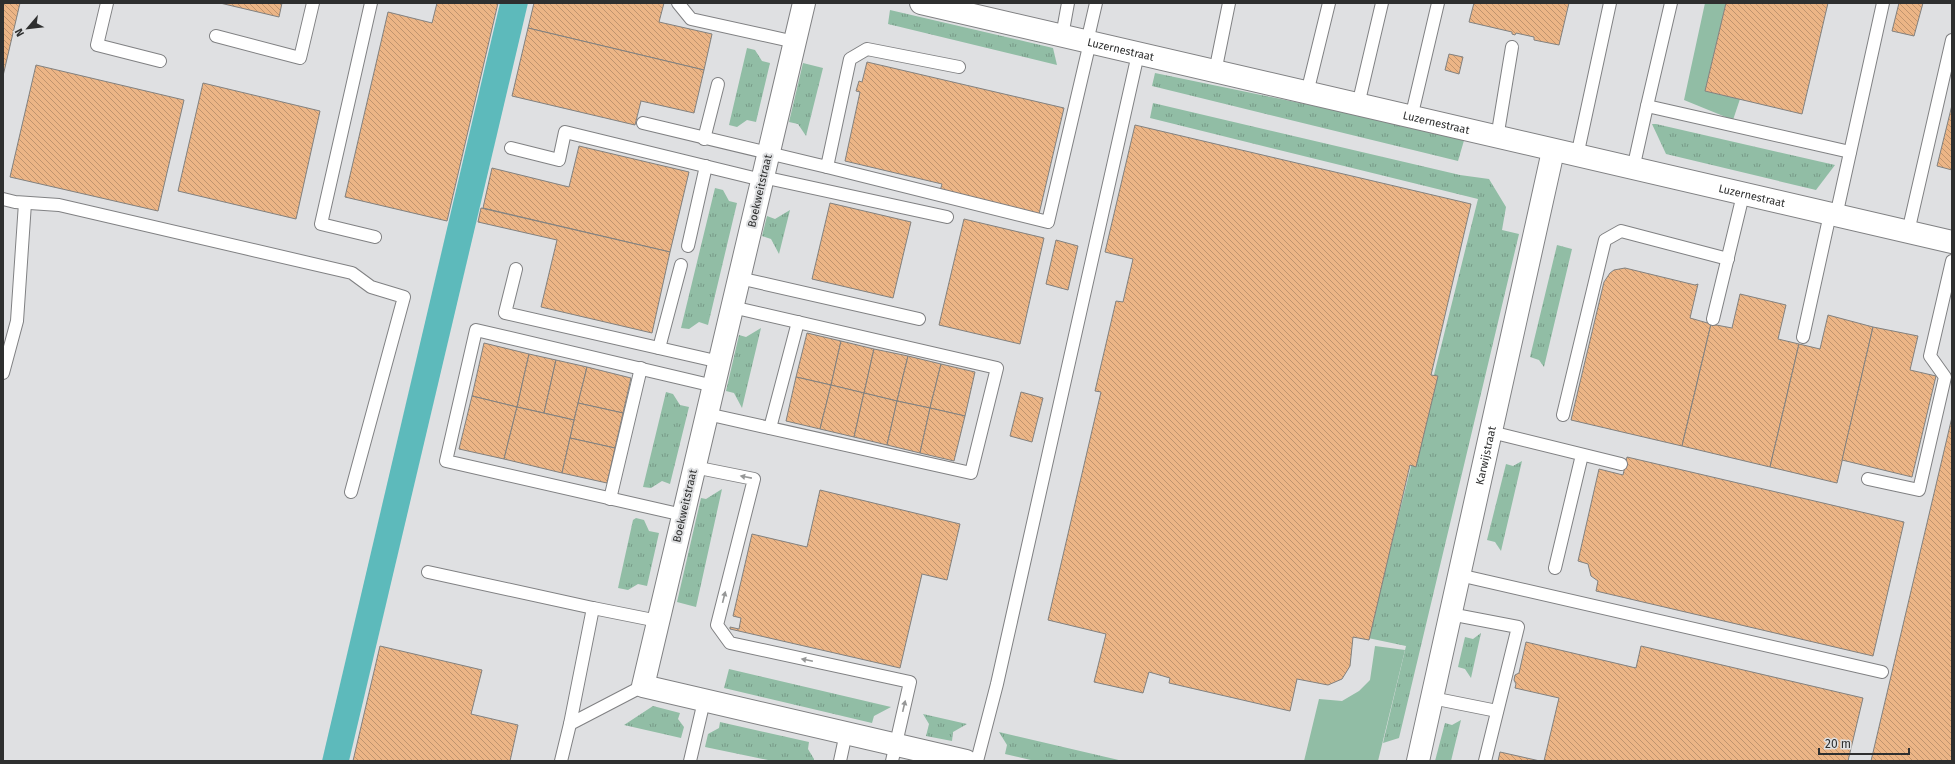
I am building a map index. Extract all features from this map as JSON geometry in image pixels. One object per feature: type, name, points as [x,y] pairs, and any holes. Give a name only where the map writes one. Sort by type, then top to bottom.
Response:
[{"type":"street","name":"Boekweitstraat","points":[[643,686],[804,3]]},
{"type":"street","name":"Luzernestraat","points":[[921,3],[1553,151],[1952,242]]},
{"type":"street","name":"Karwijstraat","points":[[1418,761],[1553,151]]},
{"type":"street","points":[[643,686],[846,733],[894,753],[966,761]]},
{"type":"lane","points":[[107,3],[97,45],[160,61]]},
{"type":"lane","points":[[216,36],[300,58],[313,3]]},
{"type":"lane","points":[[371,3],[321,224],[375,237]]},
{"type":"lane","points":[[678,3],[691,19],[795,42]]},
{"type":"lane","points":[[1062,36],[1068,3]]},
{"type":"lane","points":[[643,123],[1048,222],[1096,3]]},
{"type":"lane","points":[[1215,72],[1229,3]]},
{"type":"lane","points":[[1307,93],[1329,3]]},
{"type":"lane","points":[[1358,105],[1382,3]]},
{"type":"lane","points":[[1412,118],[1438,3]]},
{"type":"lane","points":[[1577,156],[1610,3]]},
{"type":"lane","points":[[1633,169],[1671,3]]},
{"type":"lane","points":[[1803,337],[1850,152],[1883,3]]},
{"type":"lane","points":[[1908,232],[1952,40]]},
{"type":"lane","points":[[1497,138],[1512,47]]},
{"type":"lane","points":[[827,167],[850,59],[867,48],[959,67]]},
{"type":"lane","points":[[977,761],[997,684],[1138,54]]},
{"type":"lane","points":[[704,139],[718,84]]},
{"type":"lane","points":[[1647,106],[1850,152]]},
{"type":"lane","points":[[511,148],[559,160],[566,132],[763,179],[947,217]]},
{"type":"lane","points":[[688,246],[706,166]]},
{"type":"lane","points":[[1713,319],[1743,194]]},
{"type":"lane","points":[[3,199],[25,203],[59,205],[352,273],[371,287],[404,297],[351,492]]},
{"type":"lane","points":[[3,373],[17,321],[25,203]]},
{"type":"lane","points":[[1563,415],[1605,240],[1621,232],[1728,259]]},
{"type":"lane","points":[[1868,479],[1919,490],[1945,377],[1930,356],[1952,261]]},
{"type":"lane","points":[[659,348],[681,265]]},
{"type":"lane","points":[[516,269],[505,312],[720,362]]},
{"type":"lane","points":[[739,278],[919,319]]},
{"type":"lane","points":[[707,414],[971,473],[997,368],[732,307]]},
{"type":"lane","points":[[770,428],[798,322]]},
{"type":"lane","points":[[683,515],[446,461],[476,330],[714,386]]},
{"type":"lane","points":[[610,499],[641,368]]},
{"type":"lane","points":[[1491,432],[1621,464]]},
{"type":"lane","points":[[1555,568],[1582,455]]},
{"type":"lane","points":[[694,467],[754,479],[717,625],[730,643],[910,682],[894,753]]},
{"type":"lane","points":[[428,572],[658,621]]},
{"type":"lane","points":[[1459,575],[1882,672]]},
{"type":"lane","points":[[561,761],[570,724],[593,608]]},
{"type":"lane","points":[[1450,614],[1518,627],[1485,761]]},
{"type":"lane","points":[[570,724],[643,686]]},
{"type":"lane","points":[[1432,698],[1497,711]]},
{"type":"lane","points":[[690,761],[704,700]]},
{"type":"lane","points":[[840,761],[846,733]]},
{"type":"green space","points":[[1705,3],[1726,3],[1705,91],[1740,99],[1733,120],[1684,100]]},
{"type":"green space","points":[[890,10],[1053,48],[1057,65],[888,24]]},
{"type":"green space","points":[[747,48],[755,50],[762,61],[770,63],[756,122],[747,120],[737,127],[729,125]]},
{"type":"green space","points":[[803,63],[823,68],[806,136],[798,124],[789,122]]},
{"type":"green space","points":[[1155,73],[1465,137],[1458,161],[1152,86]]},
{"type":"green space","points":[[1153,103],[1460,175],[1489,179],[1506,207],[1502,230],[1519,234],[1399,738],[1383,743],[1406,646],[1368,638],[1478,199],[1150,118]]},
{"type":"green space","points":[[1652,124],[1835,165],[1816,190],[1666,154]]},
{"type":"green space","points":[[715,188],[723,190],[729,201],[737,203],[708,325],[699,322],[689,329],[681,328]]},
{"type":"green space","points":[[790,210],[779,254],[771,239],[762,236],[767,216],[775,219]]},
{"type":"green space","points":[[1557,245],[1572,249],[1544,367],[1539,360],[1530,357]]},
{"type":"green space","points":[[761,328],[742,408],[734,393],[726,391],[739,335],[746,337]]},
{"type":"green space","points":[[666,392],[673,394],[680,405],[689,407],[670,484],[662,481],[651,488],[643,487]]},
{"type":"green space","points":[[1522,461],[1501,551],[1495,542],[1487,540],[1506,464],[1513,466]]},
{"type":"green space","points":[[722,489],[696,607],[677,602],[701,498],[706,499]]},
{"type":"green space","points":[[636,518],[644,520],[649,531],[659,533],[647,586],[638,584],[628,590],[618,588],[633,520]]},
{"type":"green space","points":[[1481,633],[1471,678],[1465,669],[1458,667],[1465,637],[1473,639]]},
{"type":"green space","points":[[1375,646],[1405,650],[1378,761],[1304,761],[1319,699],[1342,701],[1359,691],[1370,680]]},
{"type":"green space","points":[[729,669],[891,707],[874,716],[872,723],[724,688]]},
{"type":"green space","points":[[653,706],[680,713],[678,719],[684,727],[681,738],[624,725]]},
{"type":"green space","points":[[923,714],[967,724],[953,732],[952,741],[926,736],[929,724]]},
{"type":"green space","points":[[1461,720],[1451,761],[1435,761],[1445,723],[1452,725]]},
{"type":"green space","points":[[720,722],[809,742],[808,749],[814,761],[773,761],[705,747],[708,734],[719,728]]},
{"type":"green space","points":[[999,732],[1123,761],[1035,761],[1005,754],[1007,745]]},
{"type":"water","points":[[500,3],[528,3],[349,761],[322,761]]},
{"type":"building","points":[[3,3],[20,3],[3,76]]},
{"type":"building","points":[[220,3],[282,3],[279,17]]},
{"type":"building","points":[[437,3],[498,3],[447,221],[345,197],[388,12],[432,23]]},
{"type":"building","points":[[534,3],[664,3],[659,22],[712,34],[704,70],[528,28]]},
{"type":"building","points":[[1474,3],[1569,3],[1559,45],[1534,40],[1534,37],[1516,33],[1515,35],[1512,34],[1512,32],[1469,22]]},
{"type":"building","points":[[1726,3],[1828,3],[1802,114],[1705,91]]},
{"type":"building","points":[[1899,3],[1923,3],[1914,36],[1892,31]]},
{"type":"building","points":[[528,28],[704,70],[694,113],[641,101],[635,125],[512,96]]},
{"type":"building","points":[[1449,54],[1463,57],[1459,74],[1445,70]]},
{"type":"building","points":[[867,62],[1064,108],[1039,214],[940,191],[942,184],[845,161],[860,92],[856,91],[859,81],[862,82]]},
{"type":"building","points":[[36,65],[184,100],[158,211],[10,177]]},
{"type":"building","points":[[203,83],[320,111],[296,219],[178,191]]},
{"type":"building","points":[[1952,105],[1952,170],[1937,166]]},
{"type":"building","points":[[1135,125],[1471,204],[1431,375],[1438,376],[1416,467],[1410,465],[1369,640],[1353,637],[1350,666],[1342,679],[1328,685],[1297,679],[1290,711],[1169,683],[1170,678],[1149,672],[1143,693],[1094,682],[1106,634],[1048,620],[1101,392],[1095,391],[1116,301],[1123,302],[1133,259],[1105,252]]},
{"type":"building","points":[[579,146],[689,172],[670,252],[483,208],[492,168],[569,187]]},
{"type":"building","points":[[830,203],[911,222],[893,298],[812,279]]},
{"type":"building","points":[[481,208],[670,252],[652,333],[541,307],[557,240],[478,222]]},
{"type":"building","points":[[964,219],[1044,238],[1020,344],[939,325]]},
{"type":"building","points":[[1056,240],[1078,246],[1068,290],[1046,284]]},
{"type":"building","points":[[1625,268],[1695,285],[1698,284],[1690,318],[1711,324],[1682,446],[1571,420],[1604,282],[1614,270]]},
{"type":"building","points":[[1740,294],[1786,305],[1778,339],[1799,344],[1770,467],[1682,446],[1711,324],[1732,328]]},
{"type":"building","points":[[1828,315],[1873,327],[1837,483],[1770,467],[1799,344],[1820,349]]},
{"type":"building","points":[[1873,327],[1918,336],[1910,370],[1936,376],[1912,477],[1842,460]]},
{"type":"building","points":[[807,333],[841,341],[831,385],[796,377]]},
{"type":"building","points":[[841,341],[874,349],[864,393],[831,385]]},
{"type":"building","points":[[484,343],[529,354],[517,407],[472,396]]},
{"type":"building","points":[[874,349],[908,356],[897,401],[864,393]]},
{"type":"building","points":[[529,354],[556,360],[544,413],[517,407]]},
{"type":"building","points":[[908,356],[941,364],[930,408],[897,401]]},
{"type":"building","points":[[556,360],[587,367],[574,420],[544,413]]},
{"type":"building","points":[[941,364],[975,372],[965,416],[930,408]]},
{"type":"building","points":[[587,367],[631,378],[623,413],[578,403]]},
{"type":"building","points":[[796,377],[831,385],[820,429],[786,421]]},
{"type":"building","points":[[831,385],[864,393],[854,437],[820,429]]},
{"type":"building","points":[[1021,392],[1043,398],[1032,442],[1010,436]]},
{"type":"building","points":[[864,393],[897,401],[887,445],[854,437]]},
{"type":"building","points":[[472,396],[517,407],[504,459],[459,449]]},
{"type":"building","points":[[897,401],[930,408],[920,453],[887,445]]},
{"type":"building","points":[[578,403],[623,413],[615,448],[570,438]]},
{"type":"building","points":[[517,407],[574,420],[562,473],[504,459]]},
{"type":"building","points":[[930,408],[965,416],[954,461],[920,453]]},
{"type":"building","points":[[1952,417],[1952,761],[1871,761]]},
{"type":"building","points":[[570,438],[615,448],[607,483],[562,473]]},
{"type":"building","points":[[1627,457],[1904,522],[1873,656],[1596,591],[1598,581],[1591,576],[1588,564],[1578,561],[1599,469],[1623,475]]},
{"type":"building","points":[[820,490],[960,524],[947,580],[922,574],[900,668],[730,629],[730,627],[739,629],[741,618],[733,616],[752,534],[807,547]]},
{"type":"building","points":[[1526,642],[1636,668],[1641,646],[1863,698],[1848,761],[1544,761],[1559,698],[1515,688],[1515,675],[1519,673]]},
{"type":"building","points":[[380,646],[482,670],[471,714],[518,725],[510,761],[353,761]]},
{"type":"building","points":[[1500,752],[1540,761],[1498,761]]}]
